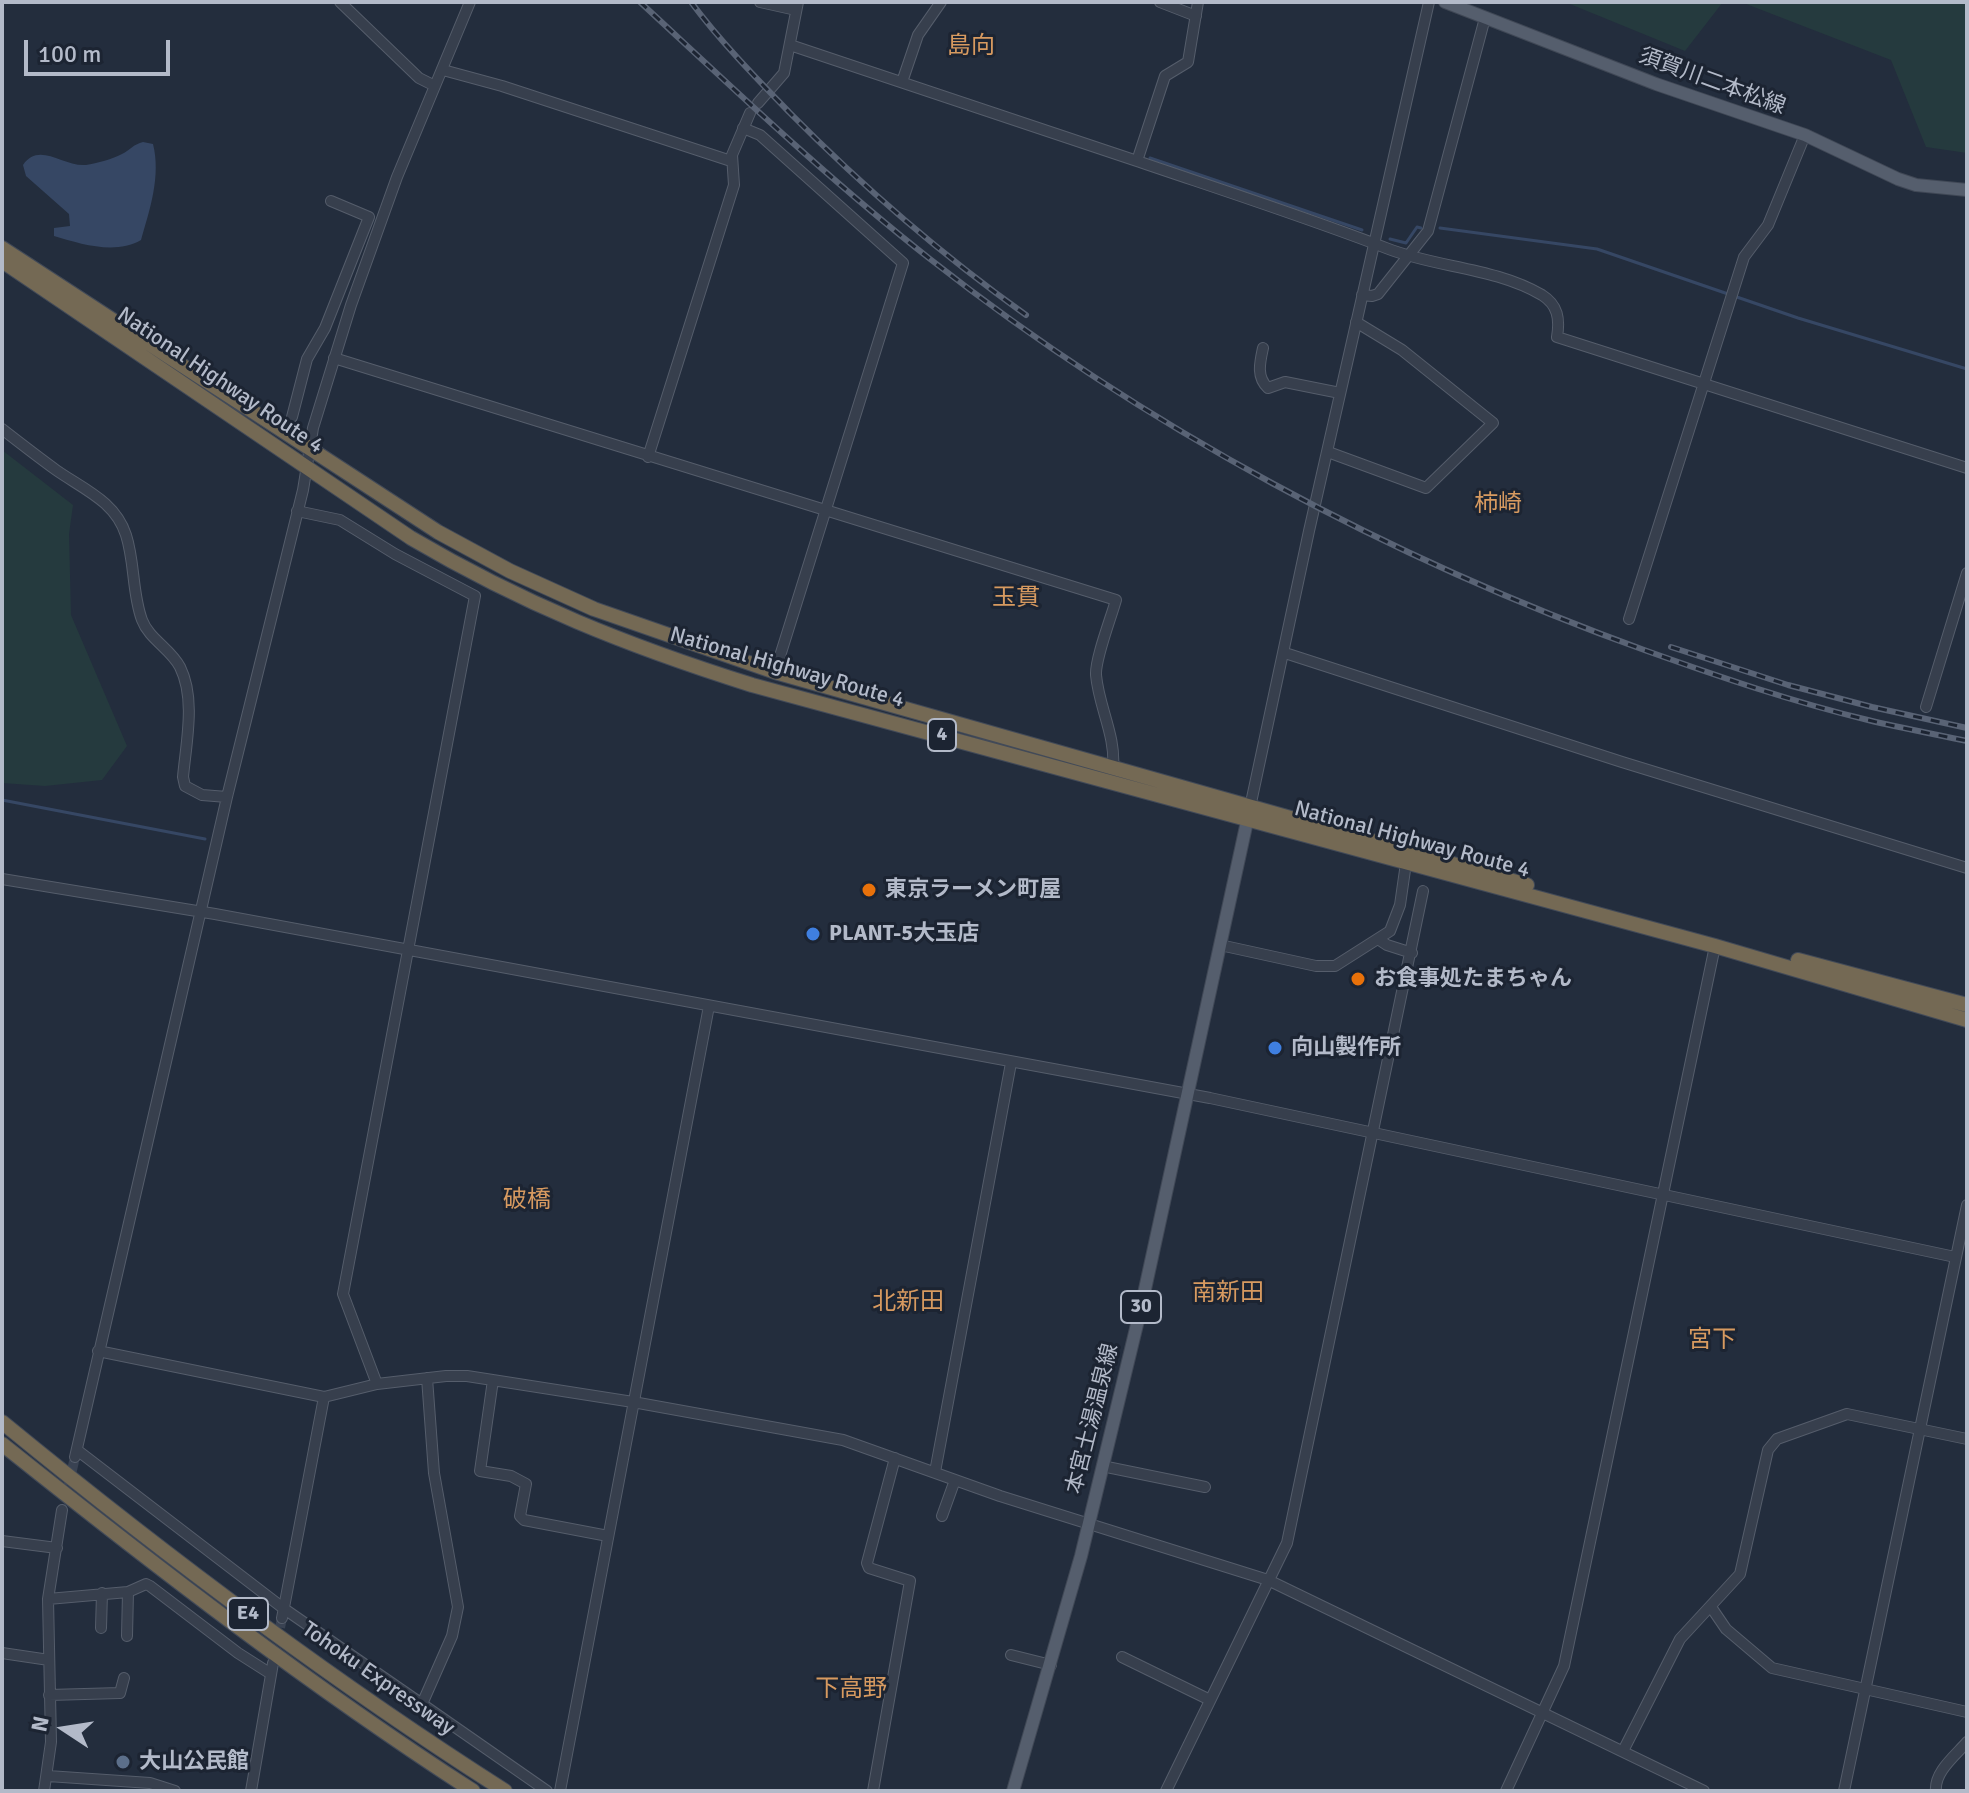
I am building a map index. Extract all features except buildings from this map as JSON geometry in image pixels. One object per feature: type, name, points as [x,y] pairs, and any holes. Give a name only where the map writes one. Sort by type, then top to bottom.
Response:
[{"type":"highway","name":"National Highway Route 4","points":[[2,248],[438,532],[510,571],[594,609],[775,672],[1113,769],[1406,863],[1715,946],[1967,1020]]},
{"type":"highway","name":"National Highway Route 4","points":[[2,261],[411,538],[475,575],[573,622],[752,685],[1249,811],[1967,1005]]},
{"type":"highway","name":"Tohoku Expressway","points":[[2,1422],[237,1607],[348,1687],[505,1791]]},
{"type":"highway","name":"Tohoku Expressway","points":[[2,1444],[169,1576],[287,1664],[473,1791]]},
{"type":"main road","name":"須賀川二本松線","points":[[1445,2],[1656,84],[1805,135],[1898,179],[1916,185],[1967,190]]},
{"type":"main road","name":"本宮土湯温泉線","points":[[1013,1791],[1081,1556],[1140,1312],[1249,811]]},
{"type":"street","points":[[340,2],[419,78],[435,86]]},
{"type":"street","points":[[470,2],[397,177],[336,353],[309,448],[297,511],[227,797],[76,1454],[282,1613],[422,1704],[547,1791]]},
{"type":"street","points":[[758,103],[784,73],[797,6],[760,2]]},
{"type":"street","points":[[902,82],[918,35],[941,2]]},
{"type":"street","points":[[1160,2],[1196,16]]},
{"type":"street","points":[[1137,161],[1165,76],[1188,62],[1198,2]]},
{"type":"street","points":[[1249,811],[1429,2]]},
{"type":"street","points":[[1362,295],[1378,294],[1428,231],[1485,18]]},
{"type":"street","points":[[790,45],[1281,208],[1410,256],[1483,272],[1541,295],[1554,305],[1560,321],[1557,337],[1967,468]]},
{"type":"street","points":[[443,70],[516,90],[731,161]]},
{"type":"street","points":[[648,457],[734,185],[731,161],[750,113]]},
{"type":"street","points":[[743,128],[760,135],[903,263],[775,672]]},
{"type":"street","points":[[1629,619],[1744,257],[1768,225],[1805,135]]},
{"type":"street","points":[[292,417],[307,359],[349,272],[369,217],[331,201]]},
{"type":"street","points":[[1328,452],[1426,488],[1493,423],[1402,350],[1356,322]]},
{"type":"street","points":[[318,340],[336,353],[648,457],[1116,600],[1096,674],[1111,731],[1113,769]]},
{"type":"street","points":[[1263,348],[1259,369],[1262,382],[1268,388],[1285,382],[1340,393]]},
{"type":"street","points":[[2,429],[57,471],[99,497],[121,523],[133,566],[142,621],[180,666],[186,686],[185,786],[202,795],[227,797]]},
{"type":"street","points":[[297,511],[340,520],[395,554],[475,596],[343,1294],[377,1384]]},
{"type":"street","points":[[1926,707],[1967,573]]},
{"type":"street","points":[[1285,653],[1622,762],[1967,868]]},
{"type":"street","points":[[1220,945],[1326,967],[1335,966],[1390,931],[1395,923],[1406,863]]},
{"type":"street","points":[[2,879],[409,950],[1188,1095],[1955,1257]]},
{"type":"street","points":[[1166,1791],[1287,1543],[1423,891]]},
{"type":"street","points":[[1378,939],[1412,953]]},
{"type":"street","points":[[1506,1791],[1564,1666],[1715,946]]},
{"type":"street","points":[[560,1791],[709,1006]]},
{"type":"street","points":[[935,1472],[1011,1063]]},
{"type":"street","points":[[1844,1791],[1967,1208]]},
{"type":"street","points":[[98,1351],[324,1397],[377,1384],[467,1376],[843,1440],[955,1480],[1268,1580],[1704,1791]]},
{"type":"street","points":[[422,1704],[452,1636],[458,1607],[434,1473],[427,1378]]},
{"type":"street","points":[[493,1380],[480,1471],[511,1476],[526,1484],[520,1516],[524,1520],[608,1536]]},
{"type":"street","points":[[282,1613],[324,1397]]},
{"type":"street","points":[[1623,1751],[1680,1639],[1740,1574],[1771,1444],[1777,1439],[1847,1414],[1967,1439]]},
{"type":"street","points":[[873,1791],[910,1581],[869,1568],[867,1563],[895,1458]]},
{"type":"street","points":[[1102,1466],[1205,1487]]},
{"type":"street","points":[[942,1516],[955,1480]]},
{"type":"street","points":[[44,1791],[51,1742],[48,1599],[62,1510]]},
{"type":"street","points":[[2,1541],[57,1548]]},
{"type":"street","points":[[48,1599],[128,1592],[146,1584],[238,1653],[272,1669],[251,1791]]},
{"type":"street","points":[[127,1636],[128,1592]]},
{"type":"street","points":[[101,1628],[102,1593]]},
{"type":"street","points":[[1711,1607],[1726,1629],[1772,1668],[1967,1712]]},
{"type":"street","points":[[2,1653],[49,1660]]},
{"type":"street","points":[[1011,1655],[1051,1665]]},
{"type":"street","points":[[1122,1657],[1210,1700]]},
{"type":"street","points":[[49,1695],[120,1693],[124,1678]]},
{"type":"street","points":[[1936,1791],[1936,1781],[1941,1773],[1967,1742]]},
{"type":"street","points":[[48,1776],[150,1783],[175,1791]]},
{"type":"green space","points":[[1565,2],[1723,2],[1685,51]]},
{"type":"green space","points":[[1741,2],[1967,2],[1967,153],[1926,147],[1891,60]]},
{"type":"green space","points":[[2,450],[73,505],[69,534],[71,615],[127,746],[102,780],[45,786],[2,783]]},
{"type":"water","points":[[143,142],[153,144],[156,168],[141,240],[109,247],[54,236],[54,228],[70,226],[69,214],[26,176],[23,165],[29,158],[44,155],[86,165],[114,158]]},
{"type":"waterway","points":[[1150,158],[1362,230]]},
{"type":"waterway","points":[[1390,239],[1406,243],[1417,227],[1421,228]]},
{"type":"waterway","points":[[1440,228],[1597,249],[1798,318],[1967,369]]},
{"type":"waterway","points":[[2,800],[205,839]]},
{"type":"tunnel","points":[[65,1500],[75,1457]]},
{"type":"tunnel","points":[[274,1657],[282,1618]]},
{"type":"railway","points":[[640,2],[818,166],[930,259],[1096,378],[1183,433],[1273,484],[1457,575],[1647,651],[1812,705],[1967,741]]},
{"type":"railway","points":[[691,2],[751,72],[845,166],[933,244],[1026,315]]},
{"type":"railway","points":[[1671,647],[1788,685],[1967,728]]},
{"type":"place","name":"東京ラーメン町屋","points":[[869,890]]},
{"type":"place","name":"PLANT-5大玉店","points":[[813,934]]},
{"type":"place","name":"お食事処たまちゃん","points":[[1358,979]]},
{"type":"place","name":"向山製作所","points":[[1275,1048]]},
{"type":"place","name":"大山公民館","points":[[123,1762]]},
{"type":"district","name":"島向","points":[[971,47]]},
{"type":"district","name":"柿崎","points":[[1498,505]]},
{"type":"district","name":"玉貫","points":[[1016,599]]},
{"type":"district","name":"破橋","points":[[527,1201]]},
{"type":"district","name":"南新田","points":[[1228,1294]]},
{"type":"district","name":"北新田","points":[[908,1303]]},
{"type":"district","name":"宮下","points":[[1712,1341]]},
{"type":"district","name":"下高野","points":[[851,1690]]}]
